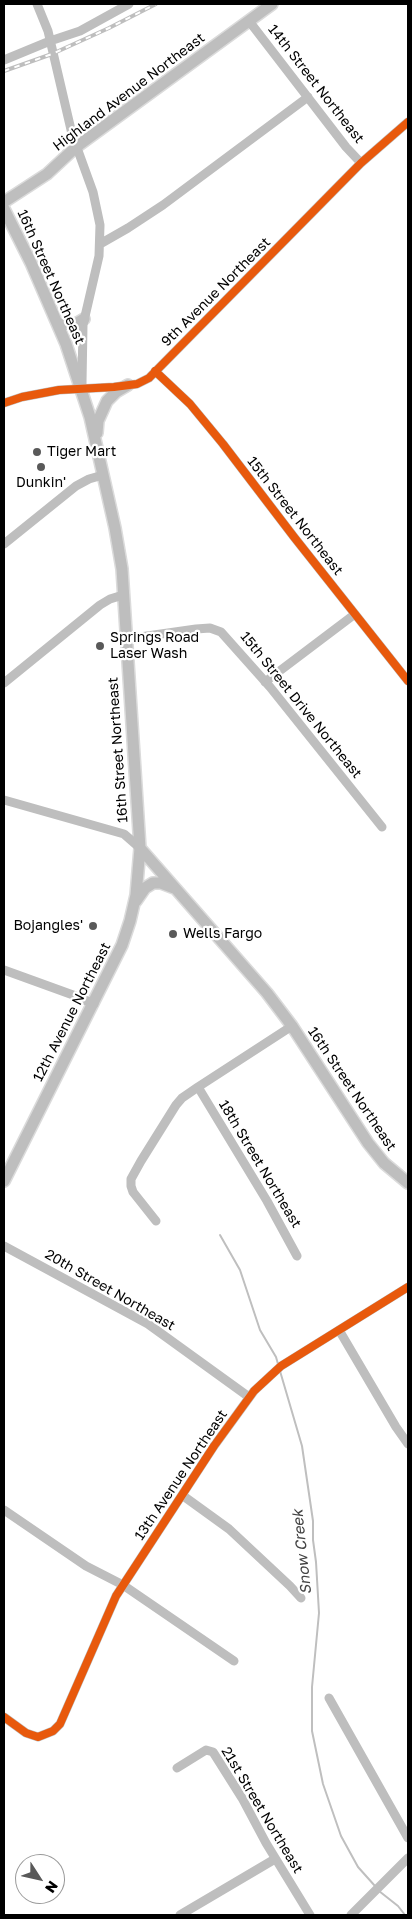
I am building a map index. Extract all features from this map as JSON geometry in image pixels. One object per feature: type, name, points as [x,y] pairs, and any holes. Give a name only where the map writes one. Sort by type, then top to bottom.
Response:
[{"type":"main road","name":"Highland Avenue Northeast","points":[[4,202],[47,174],[76,147],[272,4]]},
{"type":"main road","name":"16th Street Northeast","points":[[4,209],[59,324],[82,389],[96,442],[118,544],[124,595],[140,848],[249,970],[292,1026],[368,1144],[384,1163],[408,1183]]},
{"type":"main road","points":[[59,324],[74,325],[84,320]]},
{"type":"main road","points":[[96,442],[98,421],[107,401],[116,392],[128,385]]},
{"type":"main road","name":"12th Avenue Northeast","points":[[4,1181],[122,945],[134,904],[140,848]]},
{"type":"main road","points":[[134,904],[145,888],[153,883],[161,883],[175,889]]},
{"type":"street","points":[[37,4],[50,41],[76,147],[97,206],[100,225],[99,256],[84,320],[82,389]]},
{"type":"street","points":[[4,60],[80,31],[129,4]]},
{"type":"street","name":"14th Street Northeast","points":[[249,21],[346,147],[361,163]]},
{"type":"street","points":[[100,244],[163,205],[308,97]]},
{"type":"street","name":"9th Avenue Northeast","points":[[4,403],[42,393],[142,382],[361,163],[408,122]]},
{"type":"street","name":"15th Street Northeast","points":[[155,371],[190,404],[223,444],[408,681]]},
{"type":"street","points":[[4,544],[76,486],[102,474]]},
{"type":"street","points":[[4,683],[100,605],[110,599],[124,595]]},
{"type":"street","points":[[265,682],[355,614]]},
{"type":"street","name":"15th Street Drive Northeast","points":[[126,639],[196,629],[215,629],[227,636],[382,826]]},
{"type":"street","points":[[4,800],[124,834],[140,848]]},
{"type":"street","points":[[4,970],[94,1004]]},
{"type":"street","points":[[156,1221],[132,1188],[132,1176],[176,1105],[182,1098],[198,1087],[292,1026]]},
{"type":"street","name":"18th Street Northeast","points":[[198,1087],[267,1201],[297,1256]]},
{"type":"street","name":"20th Street Northeast","points":[[4,1246],[148,1324],[249,1398]]},
{"type":"street","name":"13th Avenue Northeast","points":[[4,1718],[26,1733],[38,1737],[53,1731],[62,1720],[116,1596],[214,1446],[249,1398],[264,1380],[281,1366],[408,1287]]},
{"type":"street","points":[[339,1330],[408,1444]]},
{"type":"street","points":[[182,1495],[229,1529],[301,1598]]},
{"type":"street","points":[[4,1510],[86,1566],[123,1585],[234,1661]]},
{"type":"street","points":[[329,1698],[408,1838]]},
{"type":"street","name":"21st Street Northeast","points":[[178,1768],[206,1750],[213,1752],[310,1915]]},
{"type":"street","points":[[350,1915],[408,1858]]},
{"type":"street","points":[[180,1915],[275,1859]]},
{"type":"waterway","name":"Snow Creek","points":[[220,1235],[240,1270],[260,1330],[276,1357],[278,1364]]},
{"type":"waterway","name":"Snow Creek","points":[[280,1371],[302,1446],[313,1521],[319,1613],[312,1687],[312,1731],[323,1784],[341,1836],[358,1867],[375,1886]]},
{"type":"waterway","name":"Snow Creek","points":[[379,1891],[398,1906],[405,1915]]},
{"type":"railway","points":[[4,71],[52,54],[156,4]]},
{"type":"cycle path","points":[[4,403],[22,397],[59,390],[137,384],[149,378],[361,163],[408,122]]},
{"type":"cycle path","points":[[155,371],[190,404],[223,444],[408,681]]},
{"type":"cycle path","points":[[4,1717],[26,1733],[38,1737],[53,1731],[60,1724],[116,1596],[214,1446],[254,1391],[281,1366],[408,1287]]},
{"type":"place","name":"Tiger Mart","points":[[37,452]]},
{"type":"place","name":"Dunkin'","points":[[41,467]]},
{"type":"place","name":"Springs Road Laser Wash","points":[[100,646]]},
{"type":"place","name":"Bojangles'","points":[[93,926]]},
{"type":"place","name":"Wells Fargo","points":[[173,934]]}]
